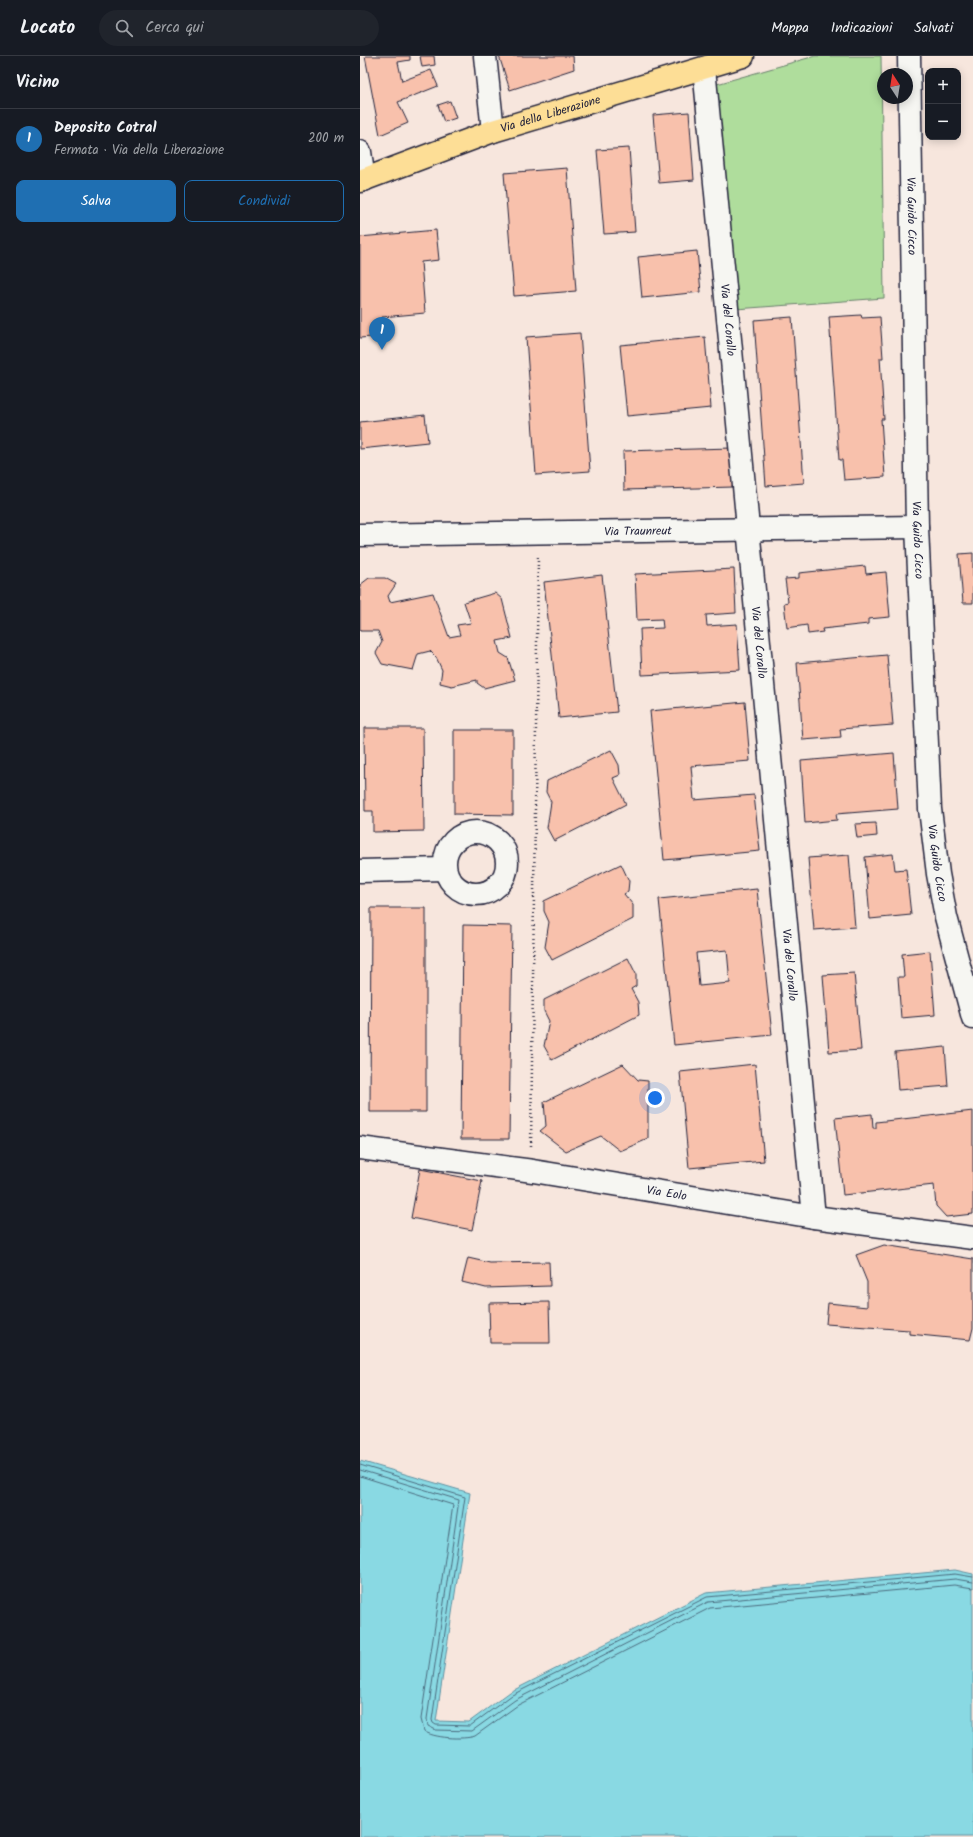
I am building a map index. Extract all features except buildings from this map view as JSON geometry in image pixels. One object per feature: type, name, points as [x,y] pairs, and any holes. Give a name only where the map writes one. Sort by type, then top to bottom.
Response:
[{"type":"main road","name":"Via della Liberazione","points":[[362,180],[493,131],[743,56]]},
{"type":"street","points":[[485,56],[493,131]]},
{"type":"street","name":"Via Guido Cicco","points":[[908,56],[916,527],[932,832],[946,917],[973,1018]]},
{"type":"street","name":"Via del Corallo","points":[[704,68],[814,1217]]},
{"type":"street","points":[[360,152],[362,180]]},
{"type":"street","name":"Via Traunreut","points":[[360,535],[916,527]]},
{"type":"street","points":[[360,871],[445,870]]},
{"type":"street","name":"Via Eolo","points":[[360,1148],[533,1171],[814,1217],[973,1238]]},
{"type":"path","points":[[533,1171],[530,1145],[539,532]]},
{"type":"green space","points":[[815,56],[881,56],[881,68],[877,68],[877,104],[882,104],[884,298],[736,309],[717,84]]},
{"type":"water","points":[[360,1461],[470,1493],[436,1721],[469,1722],[510,1692],[706,1593],[955,1570],[973,1574],[973,1837],[360,1837]]},
{"type":"place","name":"Deposito Cotral","points":[[382,350]]}]
